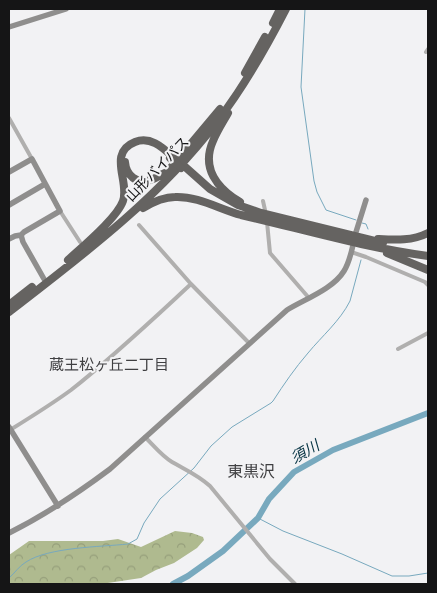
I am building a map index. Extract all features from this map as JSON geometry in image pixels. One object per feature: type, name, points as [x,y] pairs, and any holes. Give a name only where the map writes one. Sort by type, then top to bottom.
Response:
[{"type":"highway","name":"山形バイパス","points":[[9,305],[119,218],[168,171],[204,129],[235,88],[255,56],[280,9]]},
{"type":"highway","name":"山形バイパス","points":[[9,312],[90,249],[145,202],[181,164],[216,123],[254,68],[286,9]]},
{"type":"highway","points":[[254,68],[213,140],[208,160],[214,179],[223,189],[237,200],[265,216]]},
{"type":"highway","points":[[68,260],[115,214],[123,201],[121,168],[123,152],[127,146],[136,141],[148,140],[153,142],[210,189],[238,205],[265,216],[359,242],[428,256]]},
{"type":"highway","points":[[168,171],[152,180],[143,182],[137,180],[130,176],[126,170],[126,156],[131,149],[139,145],[146,145],[153,146],[171,157]]},
{"type":"highway","points":[[90,249],[102,242],[148,205],[159,199],[189,198],[240,214],[265,216]]},
{"type":"highway","points":[[359,242],[406,240],[428,234]]},
{"type":"highway","points":[[359,242],[428,252]]},
{"type":"highway","points":[[359,242],[428,270]]},
{"type":"street","points":[[9,27],[66,9]]},
{"type":"street","points":[[9,118],[60,211],[80,242]]},
{"type":"street","points":[[9,172],[32,159]]},
{"type":"street","points":[[9,205],[45,184]]},
{"type":"street","points":[[356,232],[366,200]]},
{"type":"street","points":[[263,201],[270,253],[309,298]]},
{"type":"street","points":[[9,239],[21,235],[60,211]]},
{"type":"street","points":[[139,225],[191,284],[249,343]]},
{"type":"street","points":[[21,235],[22,242],[44,279]]},
{"type":"street","points":[[9,533],[58,506],[110,469],[287,310],[319,294],[340,277],[359,242]]},
{"type":"street","points":[[352,252],[425,282],[428,285]]},
{"type":"street","points":[[58,506],[9,429],[69,392],[122,348],[191,284]]},
{"type":"street","points":[[398,349],[428,333]]},
{"type":"street","points":[[145,437],[160,453],[172,462],[190,471],[210,486],[278,568],[296,584]]},
{"type":"green space","points":[[175,531],[192,533],[203,537],[204,540],[197,548],[174,563],[141,578],[101,584],[9,584],[9,555],[29,541],[103,541],[118,539],[141,547]]},
{"type":"waterway","points":[[305,9],[301,87],[314,181],[326,210],[356,220]]},
{"type":"waterway","points":[[362,223],[366,224],[368,229]]},
{"type":"waterway","points":[[9,578],[21,565],[48,553],[75,548],[128,544],[137,539],[144,523],[160,499],[194,468],[211,446],[232,427],[273,401],[299,364],[346,308],[350,301],[361,260]]},
{"type":"waterway","name":"須川","points":[[173,584],[188,576],[223,551],[258,518],[269,499],[294,472],[333,450],[428,413]]},
{"type":"waterway","points":[[258,518],[283,531],[392,576],[428,573]]},
{"type":"district","name":"蔵王松ヶ丘二丁目","points":[[109,365]]},
{"type":"district","name":"東黒沢","points":[[251,471]]}]
